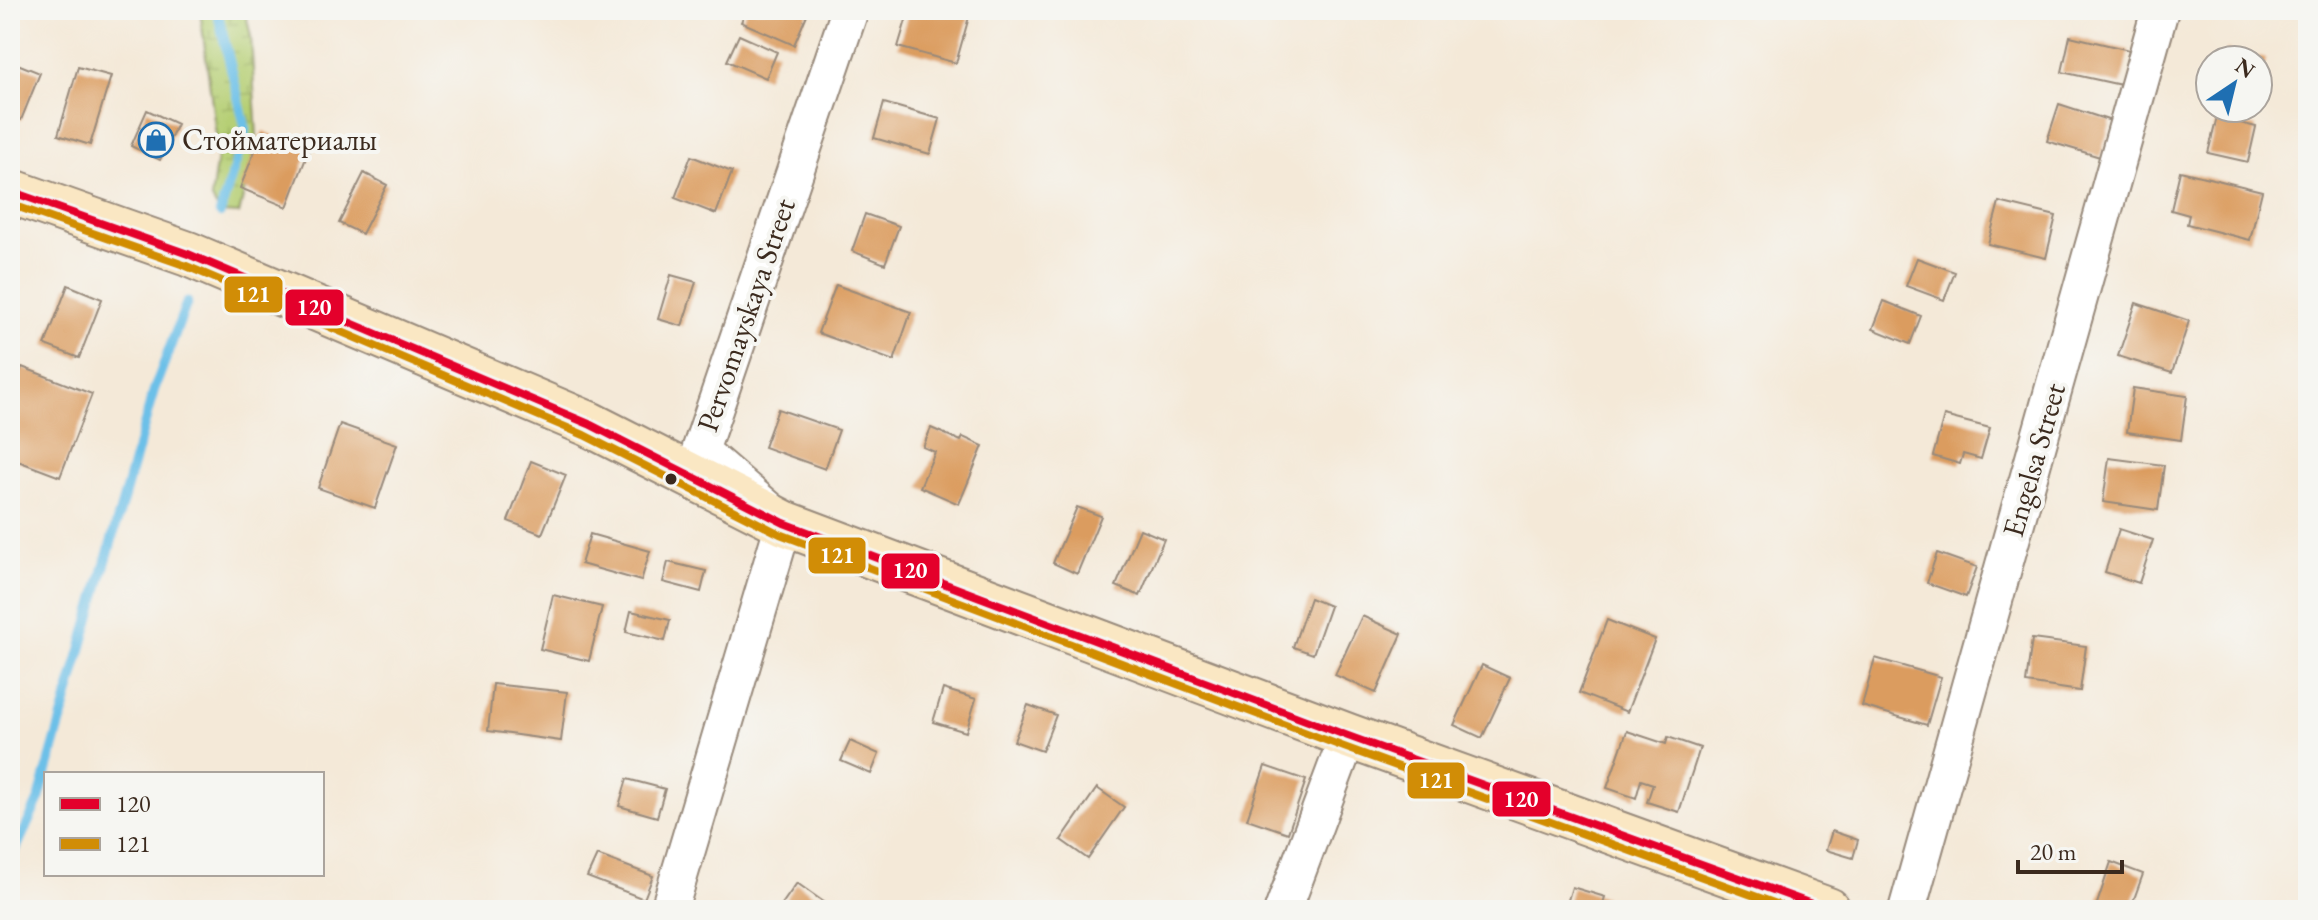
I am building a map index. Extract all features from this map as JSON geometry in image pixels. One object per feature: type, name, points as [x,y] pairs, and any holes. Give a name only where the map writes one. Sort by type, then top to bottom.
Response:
[{"type":"street","name":"Pervomayskaya Street","points":[[784,523],[700,451],[850,10]]},
{"type":"street","name":"Engelsa Street","points":[[1907,910],[2160,10]]},
{"type":"street","points":[[10,191],[188,254],[574,418],[784,523],[1348,736],[1828,910]]},
{"type":"street","points":[[669,910],[784,523]]},
{"type":"street","points":[[1283,910],[1348,736]]},
{"type":"green space","points":[[200,10],[245,10],[251,37],[257,137],[239,214],[220,213],[211,198],[218,151]]},
{"type":"building","points":[[746,10],[809,10],[794,45],[741,22]]},
{"type":"building","points":[[909,10],[942,10],[969,17],[956,63],[898,47]]},
{"type":"building","points":[[739,35],[777,52],[766,78],[727,61]]},
{"type":"building","points":[[2070,36],[2129,50],[2121,85],[2062,72]]},
{"type":"building","points":[[10,61],[40,73],[21,120],[10,115]]},
{"type":"building","points":[[78,67],[111,76],[90,145],[58,135]]},
{"type":"building","points":[[884,103],[940,119],[930,154],[874,138]]},
{"type":"building","points":[[2059,104],[2111,121],[2100,157],[2047,141]]},
{"type":"building","points":[[147,110],[177,124],[160,160],[131,146]]},
{"type":"building","points":[[2215,124],[2256,127],[2248,162],[2208,153]]},
{"type":"building","points":[[263,131],[309,150],[287,207],[240,188]]},
{"type":"building","points":[[691,156],[732,172],[716,214],[675,198]]},
{"type":"building","points":[[2180,171],[2262,191],[2250,240],[2187,224],[2189,215],[2171,210]]},
{"type":"building","points":[[364,173],[387,185],[362,234],[339,223]]},
{"type":"building","points":[[1999,202],[2056,216],[2046,258],[1988,244]]},
{"type":"building","points":[[865,214],[899,226],[885,264],[852,251]]},
{"type":"building","points":[[1917,258],[1955,272],[1944,300],[1906,286]]},
{"type":"building","points":[[671,275],[696,282],[682,326],[658,319]]},
{"type":"building","points":[[68,285],[102,299],[79,358],[45,345]]},
{"type":"building","points":[[836,285],[911,312],[894,361],[818,333]]},
{"type":"building","points":[[1884,301],[1921,316],[1910,344],[1873,329]]},
{"type":"building","points":[[2136,303],[2189,321],[2172,373],[2118,356]]},
{"type":"building","points":[[22,367],[92,394],[60,477],[10,458],[10,399]]},
{"type":"building","points":[[2133,388],[2187,396],[2181,440],[2127,432]]},
{"type":"building","points":[[778,409],[839,430],[825,469],[764,447]]},
{"type":"building","points":[[1944,416],[1990,428],[1981,459],[1963,454],[1960,464],[1933,456]]},
{"type":"building","points":[[340,424],[397,444],[375,508],[318,488]]},
{"type":"building","points":[[931,428],[961,441],[963,437],[983,446],[959,504],[920,487],[935,452],[923,447]]},
{"type":"building","points":[[2109,458],[2164,465],[2158,510],[2103,502]]},
{"type":"building","points":[[531,461],[566,475],[542,534],[508,521]]},
{"type":"building","points":[[1077,507],[1101,516],[1077,574],[1053,563]]},
{"type":"building","points":[[1140,529],[1164,539],[1140,596],[1116,586]]},
{"type":"building","points":[[2119,529],[2153,540],[2139,583],[2105,572]]},
{"type":"building","points":[[590,534],[650,551],[641,581],[581,564]]},
{"type":"building","points":[[1937,553],[1977,567],[1966,597],[1927,583]]},
{"type":"building","points":[[668,562],[706,571],[701,592],[663,582]]},
{"type":"building","points":[[553,595],[602,607],[589,661],[540,649]]},
{"type":"building","points":[[1310,598],[1330,606],[1313,654],[1293,647]]},
{"type":"building","points":[[631,611],[670,620],[665,641],[626,632]]},
{"type":"building","points":[[1362,616],[1402,634],[1376,693],[1335,675]]},
{"type":"building","points":[[1607,620],[1655,639],[1627,712],[1579,693]]},
{"type":"building","points":[[2032,639],[2086,646],[2080,691],[2026,683]]},
{"type":"building","points":[[1875,658],[1941,677],[1927,725],[1862,706]]},
{"type":"building","points":[[1482,665],[1510,678],[1482,738],[1454,725]]},
{"type":"building","points":[[493,684],[567,692],[561,741],[488,731]]},
{"type":"building","points":[[943,689],[976,699],[966,732],[933,722]]},
{"type":"building","points":[[1028,705],[1056,715],[1042,751],[1014,741]]},
{"type":"building","points":[[1627,731],[1666,744],[1668,737],[1700,748],[1679,812],[1647,802],[1653,784],[1641,780],[1636,798],[1607,788]]},
{"type":"building","points":[[850,741],[879,754],[871,774],[841,761]]},
{"type":"building","points":[[1265,766],[1306,780],[1288,833],[1247,819]]},
{"type":"building","points":[[627,779],[665,789],[657,817],[619,806]]},
{"type":"building","points":[[1097,788],[1124,807],[1088,859],[1061,840]]},
{"type":"building","points":[[1832,831],[1858,840],[1853,858],[1826,850]]},
{"type":"building","points":[[597,855],[653,876],[644,899],[587,877]]},
{"type":"building","points":[[2111,862],[2143,874],[2130,910],[2095,910]]},
{"type":"building","points":[[797,883],[835,910],[784,910],[780,907]]},
{"type":"building","points":[[1572,887],[1605,897],[1601,910],[1565,910]]},
{"type":"waterway","points":[[217,10],[246,130],[220,213]]},
{"type":"waterway","points":[[47,772],[154,390],[187,302]]},
{"type":"waterway","points":[[10,862],[44,781]]},
{"type":"transit line","name":"120","points":[[10,191],[188,254],[589,424],[784,523],[1348,736],[1828,910]]},
{"type":"transit line","name":"121","points":[[10,204],[184,265],[584,435],[780,534],[1344,747],[1793,910]]},
{"type":"place","name":"Стойматериалы","points":[[156,140]]}]
